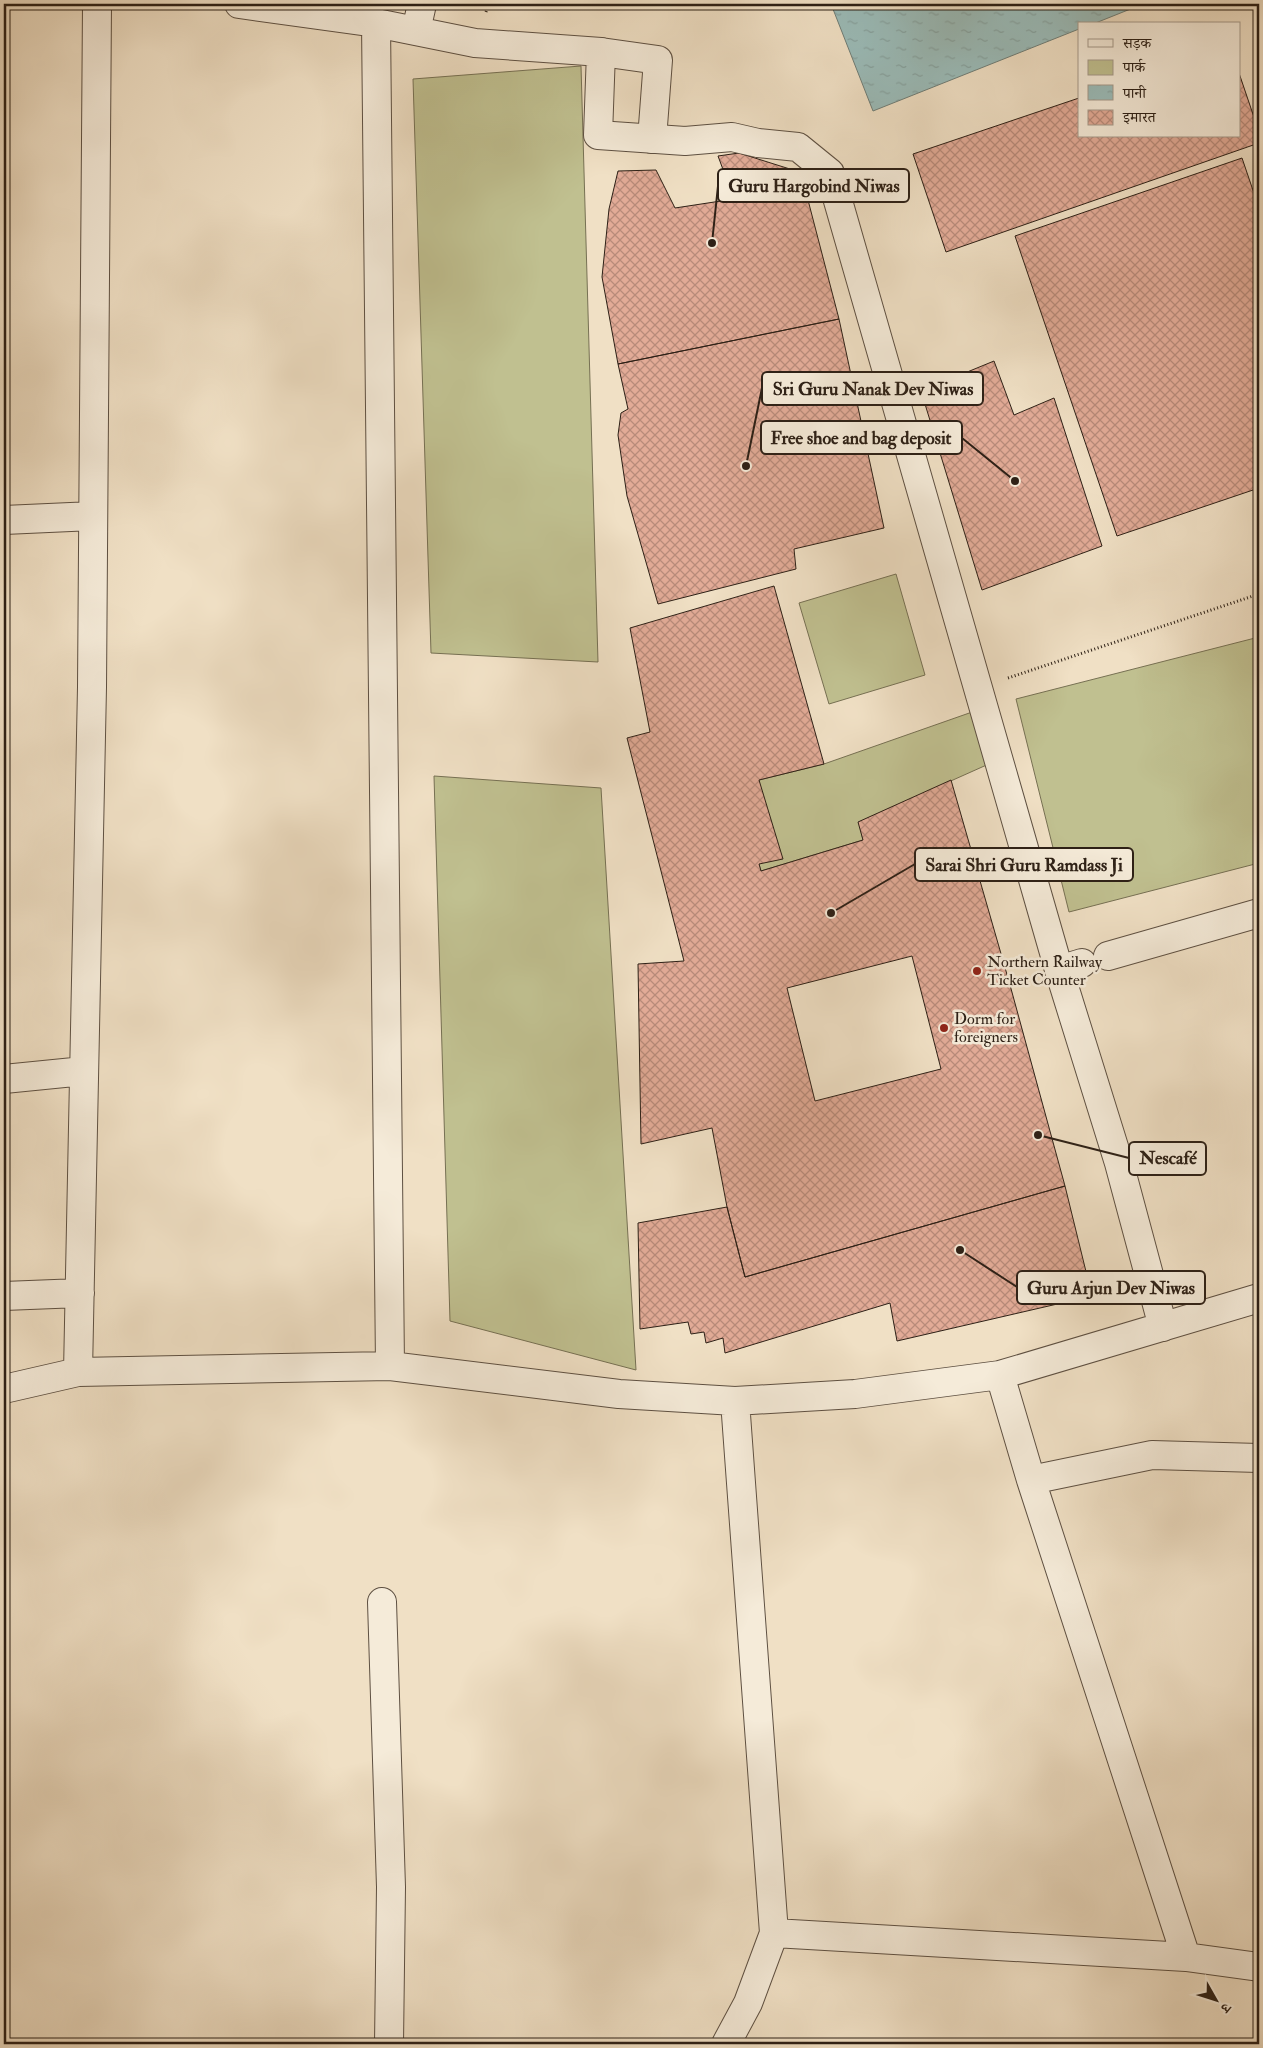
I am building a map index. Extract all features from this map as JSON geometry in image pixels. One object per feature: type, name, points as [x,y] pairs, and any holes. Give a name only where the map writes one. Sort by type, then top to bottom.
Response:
[{"type":"street","points":[[78,1372],[92,687],[97,4]]},
{"type":"street","points":[[239,4],[376,23],[474,42],[601,52],[658,60],[652,139]]},
{"type":"street","points":[[416,31],[422,4]]},
{"type":"street","points":[[376,23],[390,1366]]},
{"type":"street","points":[[601,52],[598,135],[685,141],[732,136],[758,143],[798,147],[830,173],[978,688],[1071,967],[1119,1163],[1163,1327]]},
{"type":"street","points":[[4,520],[93,516]]},
{"type":"street","points":[[1108,956],[1259,913]]},
{"type":"street","points":[[4,1079],[84,1071]]},
{"type":"street","points":[[4,1296],[80,1293]]},
{"type":"street","points":[[4,1389],[78,1372],[390,1366],[619,1394],[735,1401],[856,1394],[1000,1376],[1259,1298]]},
{"type":"street","points":[[1000,1376],[1031,1480],[1186,1957]]},
{"type":"street","points":[[726,2044],[748,2004],[774,1933],[735,1401]]},
{"type":"street","points":[[1031,1480],[1152,1455],[1259,1458]]},
{"type":"street","points":[[382,1602],[391,1887],[389,2044]]},
{"type":"street","points":[[774,1933],[1186,1957],[1259,1967]]},
{"type":"path","points":[[978,688],[1259,594]]},
{"type":"green space","points":[[581,66],[598,662],[431,653],[413,79]]},
{"type":"green space","points":[[896,574],[925,675],[829,704],[799,603]]},
{"type":"green space","points":[[1259,637],[1259,863],[1069,912],[1016,699]]},
{"type":"green space","points":[[975,711],[991,763],[859,822],[863,840],[761,871],[759,864],[759,780],[824,764]]},
{"type":"green space","points":[[434,776],[601,788],[636,1370],[450,1321]]},
{"type":"water","points":[[831,4],[1143,4],[1098,22],[1078,22],[1078,29],[873,111]]},
{"type":"building","points":[[1240,76],[1259,132],[1259,143],[946,252],[913,154],[1078,98],[1078,138],[1240,138]]},
{"type":"building","points":[[739,153],[793,170],[802,177],[839,319],[618,364],[602,277],[609,209],[618,171],[656,170],[675,208],[734,199],[718,156]]},
{"type":"building","points":[[1242,158],[1259,208],[1259,488],[1117,536],[1015,236]]},
{"type":"building","points":[[839,319],[884,528],[794,549],[796,569],[658,604],[627,496],[618,435],[621,413],[628,409],[618,364]]},
{"type":"building","points":[[994,361],[1014,415],[1054,398],[1102,546],[982,590],[921,391]]},
{"type":"building","points":[[774,586],[824,764],[759,780],[783,859],[759,864],[761,871],[863,840],[858,822],[951,780],[1065,1186],[745,1277],[727,1207],[712,1128],[641,1144],[638,964],[684,961],[627,738],[650,732],[630,628]],"holes":[[[912,956],[941,1069],[815,1101],[787,988]]]},
{"type":"building","points":[[1065,1186],[1092,1296],[897,1341],[890,1303],[725,1353],[723,1338],[706,1343],[704,1332],[691,1334],[688,1322],[640,1329],[638,1223],[727,1207],[745,1277]]},
{"type":"place","name":"Guru Hargobind Niwas","points":[[712,243]]},
{"type":"place","name":"Sri Guru Nanak Dev Niwas","points":[[746,466]]},
{"type":"place","name":"Free shoe and bag deposit","points":[[1015,481]]},
{"type":"place","name":"Sarai Shri Guru Ramdass Ji","points":[[831,913]]},
{"type":"place","name":"Northern Railway Ticket Counter","points":[[977,971]]},
{"type":"place","name":"Dorm for foreigners","points":[[944,1028]]},
{"type":"place","name":"Nescafé","points":[[1038,1135]]},
{"type":"place","name":"Guru Arjun Dev Niwas","points":[[960,1250]]}]
